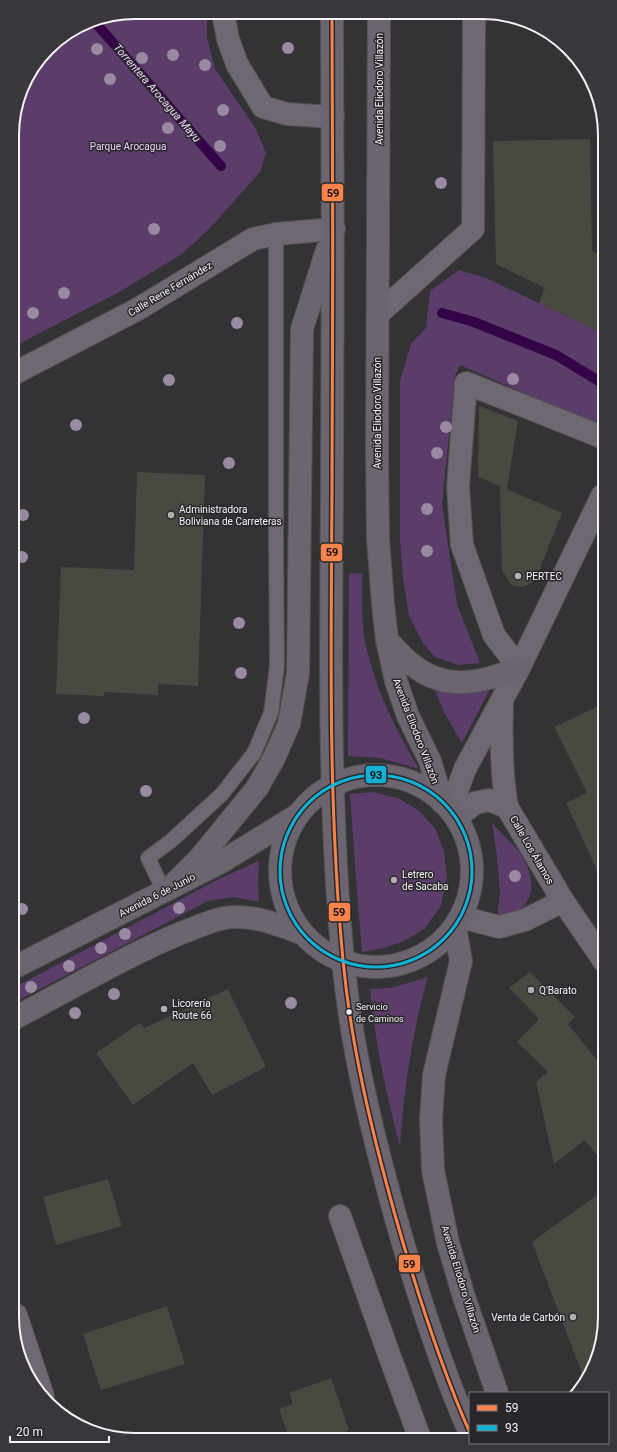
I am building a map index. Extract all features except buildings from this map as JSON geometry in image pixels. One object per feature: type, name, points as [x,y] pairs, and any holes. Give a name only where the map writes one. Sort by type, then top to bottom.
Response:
[{"type":"highway","points":[[332,19],[334,229],[331,712],[336,880],[343,962],[358,1066],[380,1160],[414,1281],[452,1392],[469,1431]]},
{"type":"highway","name":"Avenida Eliodoro Villazón","points":[[380,19],[377,452],[378,539],[383,604],[387,640],[396,681],[408,716],[430,761],[449,810]]},
{"type":"highway","points":[[167,890],[199,859],[258,788],[274,758],[288,724],[298,673],[302,329],[334,229]]},
{"type":"highway","points":[[387,640],[414,667],[443,681],[478,682],[519,668]]},
{"type":"highway","points":[[366,775],[387,776],[407,780],[426,789],[449,810],[466,836],[472,867],[472,877],[469,898],[458,922],[449,934],[434,948],[416,959],[396,966],[376,968],[358,966],[343,962],[330,956],[317,948],[301,933],[290,916],[282,896],[279,875],[281,854],[286,834],[296,816],[310,800],[334,784],[346,780],[366,775]]},
{"type":"highway","name":"Avenida 6 de Junio","points":[[19,965],[224,861],[296,816]]},
{"type":"highway","points":[[19,1016],[147,948],[209,922],[233,917],[252,919],[269,922],[301,933]]},
{"type":"highway","name":"Avenida Eliodoro Villazón","points":[[458,922],[461,961],[434,1074],[431,1119],[433,1170],[448,1243],[464,1297],[497,1392]]},
{"type":"street","points":[[224,19],[228,39],[237,64],[263,107],[287,114],[333,117]]},
{"type":"street","points":[[378,314],[473,229],[474,19]]},
{"type":"street","name":"Calle Rene Fernández","points":[[19,371],[138,309],[253,239],[276,234],[334,229]]},
{"type":"street","points":[[519,668],[494,636],[462,545],[458,486],[466,383],[598,435]]},
{"type":"street","points":[[449,810],[465,769],[519,668],[598,504]]},
{"type":"street","points":[[502,701],[501,748],[503,784],[507,807]]},
{"type":"street","name":"Calle Los Álamos","points":[[449,810],[489,800],[507,807],[563,901],[598,952]]},
{"type":"street","points":[[458,922],[500,927],[525,920],[563,901]]},
{"type":"street","points":[[340,1216],[418,1433]]},
{"type":"street","points":[[20,1327],[37,1378]]},
{"type":"lane","points":[[167,890],[148,858],[172,840],[222,794],[254,753],[271,713],[277,666],[276,234]]},
{"type":"green space","name":"Parque Arocagua","points":[[127,19],[207,19],[207,38],[215,69],[256,129],[266,153],[260,172],[210,228],[182,254],[121,291],[19,344],[19,127],[23,105],[28,90],[43,64],[64,43],[90,28],[112,21]]},
{"type":"green space","points":[[459,270],[486,278],[598,331],[598,425],[460,365],[455,376],[442,504],[457,604],[480,663],[458,665],[435,657],[423,643],[409,616],[403,579],[400,539],[400,381],[411,344],[426,328],[430,291]]},
{"type":"green space","points":[[362,573],[363,628],[370,662],[388,710],[402,740],[419,769],[380,758],[348,756],[349,574]]},
{"type":"green space","points":[[434,688],[462,692],[489,691],[462,743],[444,712]]},
{"type":"green space","points":[[372,792],[398,798],[418,810],[435,828],[444,851],[447,877],[441,906],[424,929],[404,941],[384,948],[362,952],[350,794]]},
{"type":"green space","points":[[492,823],[523,857],[527,865],[531,882],[529,898],[524,905],[513,914],[497,918],[500,893]]},
{"type":"green space","points":[[259,861],[259,902],[234,897],[208,901],[19,1000],[19,985],[219,879]]},
{"type":"green space","points":[[428,977],[413,1040],[400,1146],[382,1068],[370,989],[391,988]]},
{"type":"waterway","name":"Torrentera Arocagua Mayu","points":[[98,25],[221,166]]},
{"type":"waterway","name":"Torrentera Arocagua Mayu","points":[[442,313],[474,322],[556,355],[598,381]]},
{"type":"transit line","name":"59","points":[[332,19],[332,725],[335,843],[343,960],[351,1024],[363,1089],[386,1184],[429,1326],[448,1380],[469,1431]]},
{"type":"transit line","name":"93","points":[[367,775],[385,775],[413,782],[429,791],[444,803],[456,818],[465,834],[472,862],[472,871],[472,880],[465,908],[456,924],[444,939],[429,951],[413,960],[385,967],[367,967],[348,963],[331,956],[315,945],[302,932],[291,916],[284,899],[280,880],[280,862],[284,843],[291,826],[302,810],[315,797],[331,786],[348,779],[367,775]]},
{"type":"place","name":"Administradora Boliviana de Carreteras","points":[[171,515]]},
{"type":"place","name":"PERTEC","points":[[518,576]]},
{"type":"place","name":"Letrero de Sacaba","points":[[394,880]]},
{"type":"place","name":"Q'Barato","points":[[531,990]]},
{"type":"place","name":"Licorería Route 66","points":[[164,1009]]},
{"type":"place","name":"Servicio de Caminos","points":[[349,1012]]},
{"type":"place","name":"Venta de Carbón","points":[[573,1317]]}]
